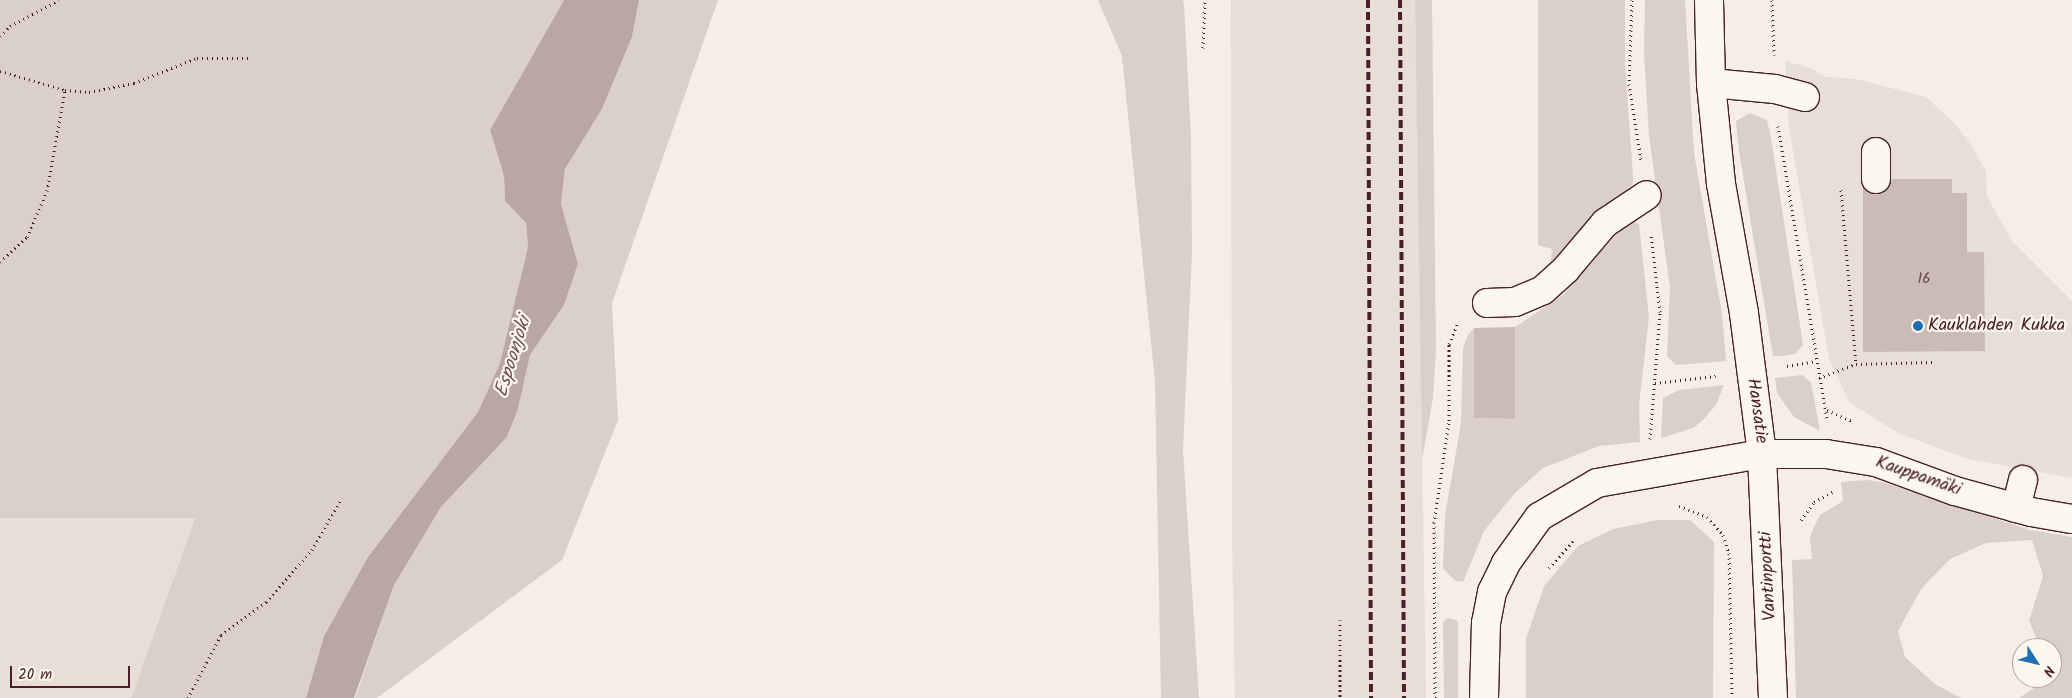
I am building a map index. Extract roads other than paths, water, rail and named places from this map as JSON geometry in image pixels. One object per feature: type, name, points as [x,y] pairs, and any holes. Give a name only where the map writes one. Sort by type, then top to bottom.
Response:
[{"type":"main road","name":"Hansatie","points":[[1484,698],[1486,623],[1492,592],[1506,563],[1539,517],[1566,498],[1597,483],[1653,471],[1762,454],[1744,313],[1721,184],[1710,82],[1709,0]]},
{"type":"main road","points":[[1710,82],[1775,89],[1805,97]]},
{"type":"main road","points":[[1876,152],[1876,179]]},
{"type":"main road","points":[[1487,303],[1515,302],[1543,290],[1566,269],[1605,223],[1646,195]]},
{"type":"main road","name":"Kauppamäki","points":[[1762,454],[1826,454],[1876,462],[1955,490],[2016,508],[2072,519]]},
{"type":"main road","name":"Vantinportti","points":[[1762,454],[1774,698]]},
{"type":"main road","points":[[2016,508],[2023,480]]},
{"type":"water","name":"Espoonjoki","points":[[564,0],[639,0],[632,37],[602,109],[565,169],[561,204],[578,264],[564,305],[530,355],[518,409],[507,437],[441,507],[394,585],[354,698],[306,698],[324,636],[368,557],[478,412],[500,363],[528,247],[526,223],[505,201],[504,176],[490,130]]},
{"type":"railway","points":[[1368,0],[1371,698]]},
{"type":"railway","points":[[1400,0],[1404,698]]},
{"type":"place","name":"Kauklahden Kukka","points":[[1918,326]]}]
